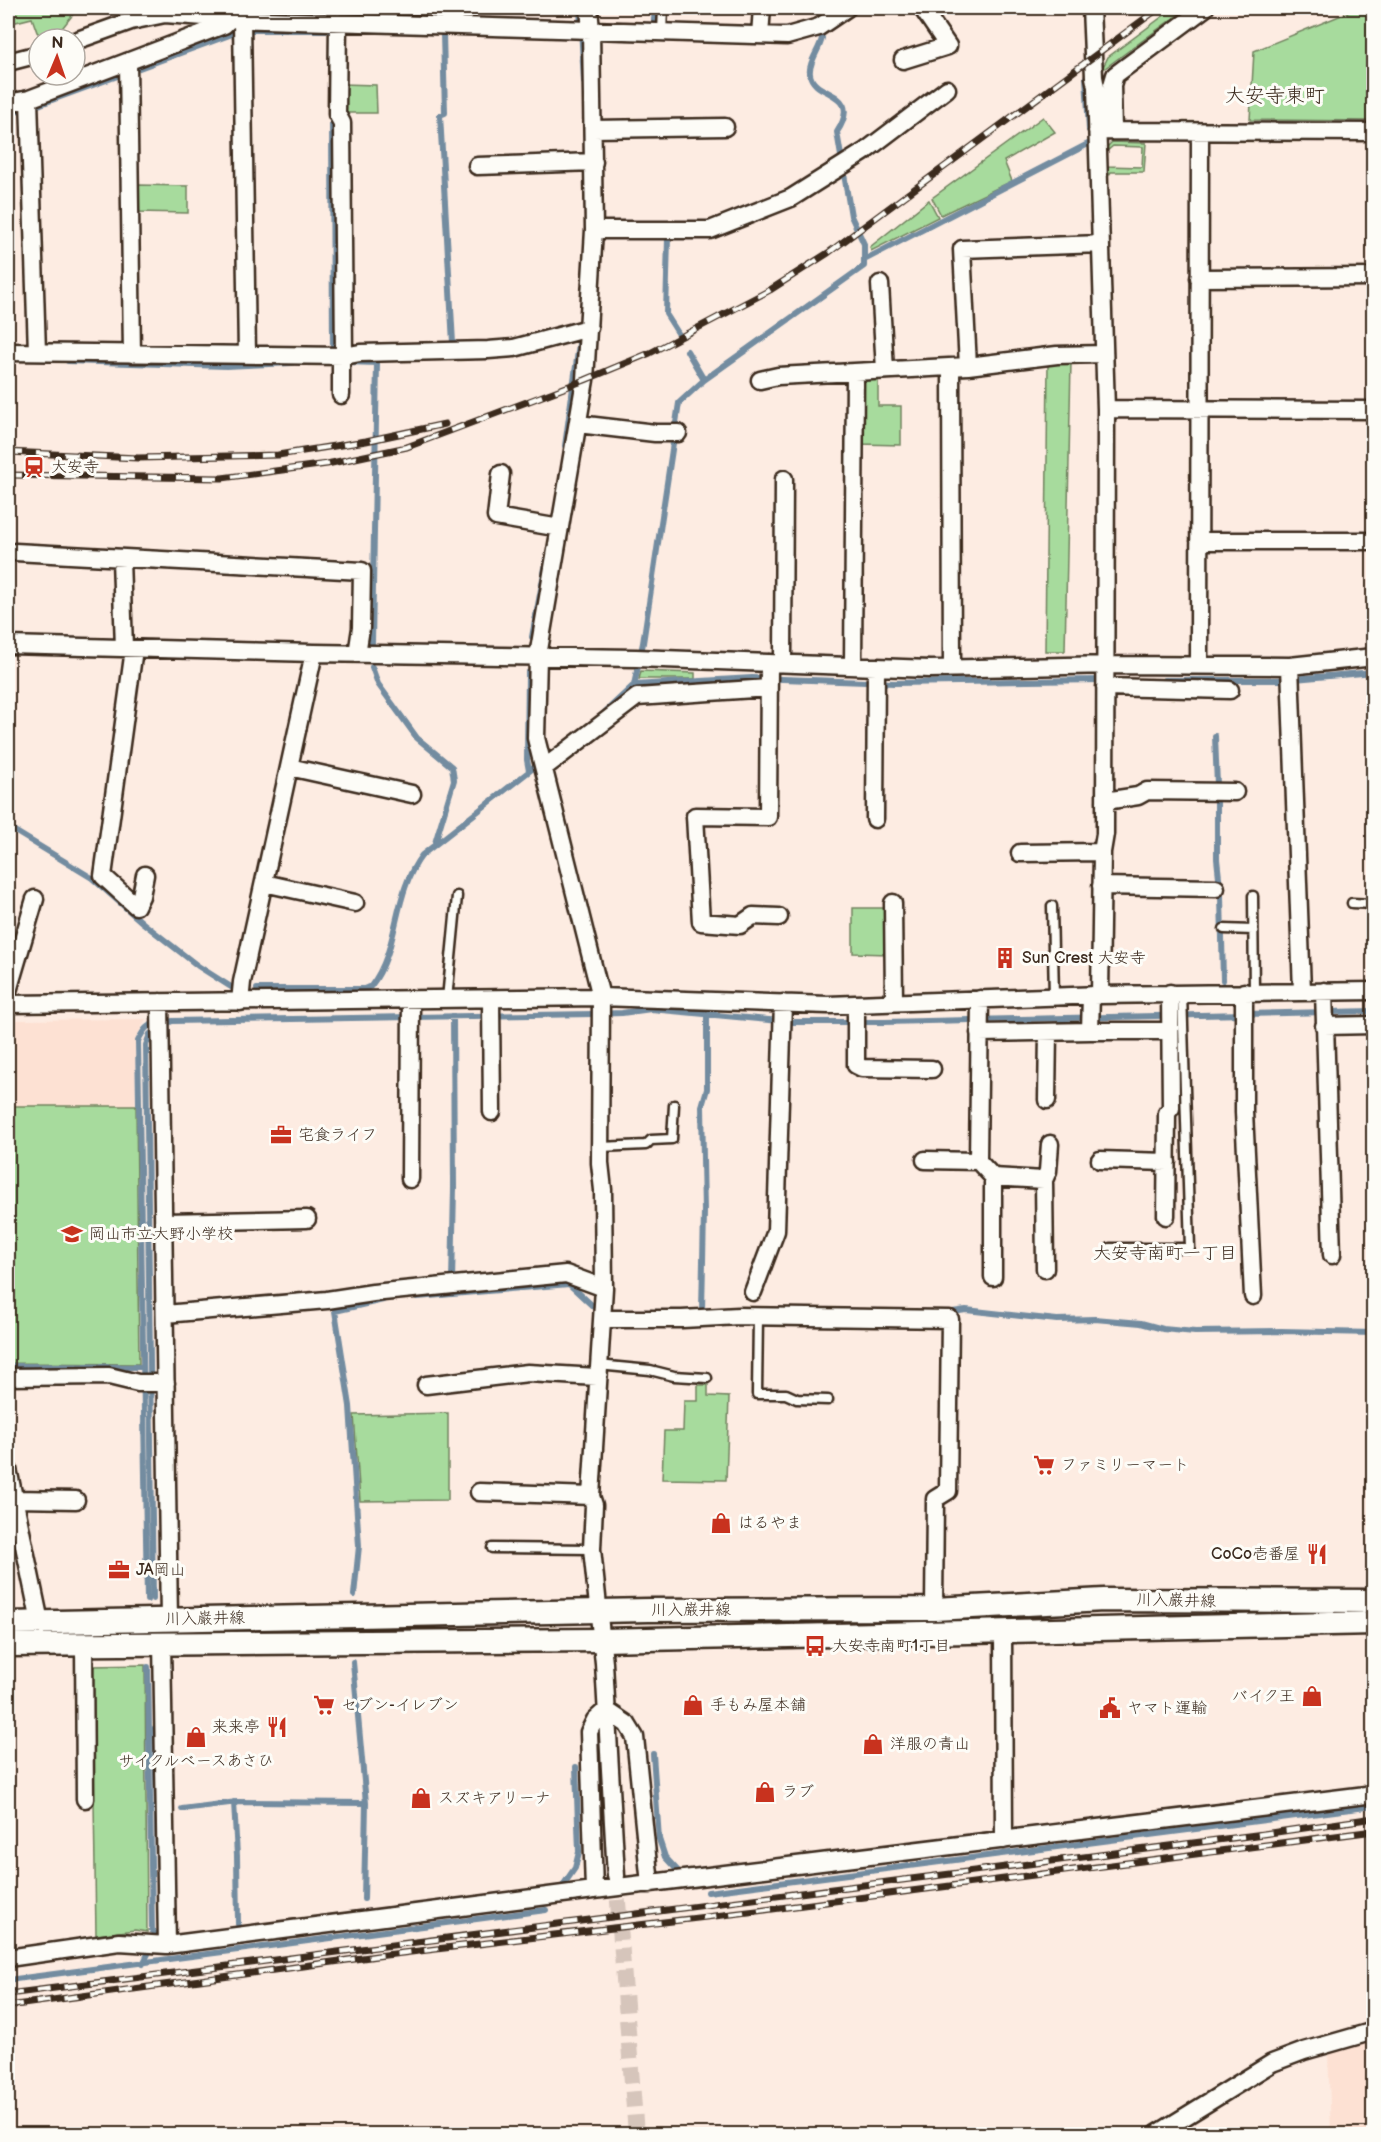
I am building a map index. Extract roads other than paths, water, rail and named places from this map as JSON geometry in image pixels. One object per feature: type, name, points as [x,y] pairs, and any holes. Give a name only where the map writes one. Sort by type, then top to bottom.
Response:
[{"type":"main road","name":"川入巌井線","points":[[8,1623],[599,1611],[934,1609],[1104,1600],[1374,1601]]},
{"type":"main road","name":"川入巌井線","points":[[8,1645],[602,1640],[1374,1623]]},
{"type":"street","points":[[589,8],[585,30],[593,129],[589,162],[594,230],[583,329],[585,380],[578,424],[554,526],[538,656],[536,738],[601,1009],[600,1147],[604,1288],[591,1496],[594,1505],[592,1550],[602,1640],[616,1876]]},
{"type":"street","points":[[760,35],[762,8]]},
{"type":"street","points":[[8,103],[29,104],[128,69],[224,25],[344,22],[786,36],[819,27],[847,8]]},
{"type":"street","points":[[903,60],[948,46],[922,8]]},
{"type":"street","points":[[1091,8],[1105,131]]},
{"type":"street","points":[[1092,1011],[1105,834],[1106,410],[1100,355],[1096,244],[1105,131],[1115,75],[1205,8]]},
{"type":"street","points":[[87,35],[129,15],[165,14],[239,25]]},
{"type":"street","points":[[341,395],[339,358],[342,123],[337,114],[344,22]]},
{"type":"street","points":[[239,25],[247,355]]},
{"type":"street","points":[[8,62],[27,57]]},
{"type":"street","points":[[128,69],[132,354]]},
{"type":"street","points":[[594,230],[710,230],[791,198],[864,152],[946,89]]},
{"type":"street","points":[[29,104],[37,352]]},
{"type":"street","points":[[593,129],[725,127]]},
{"type":"street","points":[[1105,131],[1374,132]]},
{"type":"street","points":[[1199,665],[1200,132]]},
{"type":"street","points":[[477,166],[589,162]]},
{"type":"street","points":[[952,668],[962,249],[1096,244]]},
{"type":"street","points":[[1199,278],[1374,278]]},
{"type":"street","points":[[880,284],[885,370]]},
{"type":"street","points":[[8,352],[339,358],[360,352],[513,348],[583,329]]},
{"type":"street","points":[[760,380],[778,376],[959,367],[1057,355],[1100,355]]},
{"type":"street","points":[[854,666],[855,372]]},
{"type":"street","points":[[1106,410],[1374,410]]},
{"type":"street","points":[[578,424],[675,433]]},
{"type":"street","points":[[501,474],[496,517],[554,526]]},
{"type":"street","points":[[779,917],[753,916],[740,925],[701,922],[695,816],[768,817],[771,674],[784,479]]},
{"type":"street","points":[[1199,541],[1374,541]]},
{"type":"street","points":[[15,552],[362,571],[361,628],[357,654]]},
{"type":"street","points":[[121,559],[129,649],[103,876],[136,906],[141,896],[144,875]]},
{"type":"street","points":[[8,645],[357,654],[640,658],[771,674]]},
{"type":"street","points":[[240,1002],[242,982],[314,653]]},
{"type":"street","points":[[1105,678],[1199,665],[1290,675],[1374,657]]},
{"type":"street","points":[[542,761],[637,697],[771,674],[854,666],[876,677],[952,668],[1105,678],[1230,690]]},
{"type":"street","points":[[1290,675],[1302,991]]},
{"type":"street","points":[[875,819],[876,677]]},
{"type":"street","points":[[289,767],[412,794]]},
{"type":"street","points":[[1105,801],[1138,796],[1148,791],[1235,792]]},
{"type":"street","points":[[1020,853],[1102,852]]},
{"type":"street","points":[[264,883],[355,903]]},
{"type":"street","points":[[1101,886],[1216,888]]},
{"type":"street","points":[[8,991],[35,899]]},
{"type":"street","points":[[893,903],[894,1002]]},
{"type":"street","points":[[979,1018],[1054,996],[1092,1011],[1175,1012],[1247,996],[1302,991],[1324,996],[1374,991]]},
{"type":"street","points":[[1247,996],[1244,1023],[1245,1143],[1252,1296]]},
{"type":"street","points":[[1324,996],[1332,1255]]},
{"type":"street","points":[[8,1004],[160,1009],[240,1002],[411,1011],[447,999],[491,1010],[601,1009],[856,1015],[894,1002],[1048,1032],[1092,1011],[1175,1012]]},
{"type":"street","points":[[160,1009],[165,1314],[161,1383],[169,1620]]},
{"type":"street","points":[[491,1010],[492,1112]]},
{"type":"street","points":[[410,1179],[411,1011]]},
{"type":"street","points":[[1166,1216],[1167,1113],[1171,1108],[1175,1012]]},
{"type":"street","points":[[753,1292],[776,1231],[783,1015]]},
{"type":"street","points":[[856,1015],[856,1065],[862,1068],[932,1069]]},
{"type":"street","points":[[979,1018],[978,1161],[993,1178],[993,1277]]},
{"type":"street","points":[[1324,1023],[1374,1025]]},
{"type":"street","points":[[1047,1100],[1048,1032]]},
{"type":"street","points":[[1045,1269],[1044,1180],[1048,1171],[1050,1144]]},
{"type":"street","points":[[925,1160],[978,1161]]},
{"type":"street","points":[[1100,1160],[1167,1162]]},
{"type":"street","points":[[993,1178],[1044,1180]]},
{"type":"street","points":[[164,1222],[307,1219]]},
{"type":"street","points":[[165,1314],[327,1300],[373,1293],[566,1274],[604,1288]]},
{"type":"street","points":[[602,1313],[682,1319],[758,1316],[950,1319],[948,1491],[935,1499],[934,1609]]},
{"type":"street","points":[[426,1385],[528,1373],[598,1371]]},
{"type":"street","points":[[8,1377],[109,1376],[138,1383],[161,1383]]},
{"type":"street","points":[[8,1470],[40,1622]]},
{"type":"street","points":[[479,1492],[591,1496]]},
{"type":"street","points":[[14,1499],[76,1500]]},
{"type":"street","points":[[1003,1631],[1004,1840]]},
{"type":"street","points":[[162,1642],[165,1945]]},
{"type":"street","points":[[84,1644],[86,1799]]},
{"type":"street","points":[[606,1710],[627,1724],[635,1737],[650,1884]]},
{"type":"street","points":[[594,1890],[589,1732],[595,1719],[606,1710]]},
{"type":"street","points":[[8,1958],[118,1942],[165,1945],[1374,1794]]},
{"type":"street","points":[[1157,2134],[1272,2063],[1304,2051],[1374,2031]]},
{"type":"lane","points":[[662,33],[663,8]]},
{"type":"lane","points":[[447,999],[457,896]]},
{"type":"lane","points":[[1247,996],[1253,930],[1253,896]]},
{"type":"lane","points":[[1352,903],[1374,904]]},
{"type":"lane","points":[[1052,906],[1054,996]]},
{"type":"lane","points":[[1224,929],[1253,930]]},
{"type":"lane","points":[[1110,1248],[1190,1248],[1175,1012]]},
{"type":"lane","points":[[600,1147],[646,1145],[651,1140],[672,1139],[674,1105]]},
{"type":"lane","points":[[758,1316],[756,1394],[786,1394],[797,1399],[828,1400]]},
{"type":"lane","points":[[598,1371],[650,1370],[674,1376],[707,1378]]},
{"type":"lane","points":[[492,1548],[592,1550]]},
{"type":"waterway","points":[[580,8],[584,82]]},
{"type":"waterway","points":[[654,20],[655,8]]},
{"type":"waterway","points":[[8,113],[41,104],[235,33],[252,30],[338,30]]},
{"type":"waterway","points":[[443,33],[445,113],[440,115],[453,343]]},
{"type":"waterway","points":[[634,685],[643,643],[679,403],[704,380],[864,266],[864,244],[851,216],[837,132],[844,118],[845,109],[835,96],[813,82],[810,74],[811,65],[822,38]]},
{"type":"waterway","points":[[1086,77],[1089,130]]},
{"type":"waterway","points":[[332,115],[333,354]]},
{"type":"waterway","points":[[864,260],[1090,143]]},
{"type":"waterway","points":[[668,238],[666,314],[678,333]]},
{"type":"waterway","points":[[565,446],[579,344]]},
{"type":"waterway","points":[[687,351],[704,380]]},
{"type":"waterway","points":[[68,361],[226,366],[292,363]]},
{"type":"waterway","points":[[347,362],[377,363],[372,643]]},
{"type":"waterway","points":[[532,637],[547,557]]},
{"type":"waterway","points":[[372,667],[378,684],[417,738],[452,767],[454,780],[435,843]]},
{"type":"waterway","points":[[1165,680],[1283,680],[1374,672]]},
{"type":"waterway","points":[[528,673],[527,760],[529,771]]},
{"type":"waterway","points":[[605,712],[634,685],[752,678],[894,683],[1103,680]]},
{"type":"waterway","points":[[1215,736],[1217,785]]},
{"type":"waterway","points":[[257,989],[364,989],[371,986],[387,955],[405,887],[422,855],[541,762]]},
{"type":"waterway","points":[[1217,799],[1217,859],[1221,896],[1223,980]]},
{"type":"waterway","points":[[8,827],[92,878],[143,923],[198,966],[231,987]]},
{"type":"waterway","points":[[153,1599],[146,1045],[150,1034],[172,1021],[593,1014],[651,1009],[791,1022],[1374,1011]]},
{"type":"waterway","points":[[702,1311],[704,1212],[702,1106],[707,1089],[707,1014]]},
{"type":"waterway","points":[[452,1282],[453,1016]]},
{"type":"waterway","points":[[147,1600],[138,1041],[146,1028],[160,1023]]},
{"type":"waterway","points":[[417,1297],[569,1284],[600,1311]]},
{"type":"waterway","points":[[354,1595],[359,1546],[350,1406],[335,1311],[383,1300]]},
{"type":"waterway","points":[[946,1313],[966,1310],[1057,1320],[1095,1319],[1141,1323],[1163,1329],[1195,1332],[1374,1333]]},
{"type":"waterway","points":[[8,1366],[143,1367]]},
{"type":"waterway","points":[[353,1662],[366,1803],[364,1899]]},
{"type":"waterway","points":[[148,1667],[152,1930],[156,1937]]},
{"type":"waterway","points":[[155,1728],[158,1865]]},
{"type":"waterway","points":[[653,1754],[659,1839],[665,1857],[678,1871]]},
{"type":"waterway","points":[[564,1884],[575,1868],[579,1852],[576,1767]]},
{"type":"waterway","points":[[234,1802],[238,1924]]},
{"type":"waterway","points":[[182,1809],[237,1802],[366,1803]]},
{"type":"waterway","points":[[708,1892],[1374,1806]]},
{"type":"waterway","points":[[8,1980],[546,1910]]},
{"type":"waterway","points":[[143,1964],[160,1926]]},
{"type":"tunnel","points":[[616,1876],[636,2134]]},
{"type":"railway","points":[[8,475],[222,478],[327,464],[407,447],[585,380],[650,353],[770,290],[828,253],[1159,8]]},
{"type":"railway","points":[[8,452],[138,458],[278,455],[366,441],[445,424]]},
{"type":"railway","points":[[8,1994],[1374,1818]]},
{"type":"railway","points":[[8,2006],[377,1956],[757,1911],[1374,1831]]},
{"type":"place","name":"大安寺","points":[[34,467]]},
{"type":"place","name":"Sun Crest 大安寺","points":[[1005,958]]},
{"type":"place","name":"宅食ライフ","points":[[281,1135]]},
{"type":"place","name":"岡山市立大野小学校","points":[[72,1234]]},
{"type":"place","name":"ファミリーマート","points":[[1044,1465]]},
{"type":"place","name":"はるやま","points":[[721,1523]]},
{"type":"place","name":"CoCo壱番屋","points":[[1317,1554]]},
{"type":"place","name":"JA岡山","points":[[119,1570]]},
{"type":"place","name":"大安寺南町1丁目","points":[[815,1646]]},
{"type":"place","name":"バイク王","points":[[1312,1696]]},
{"type":"place","name":"セブン-イレブン","points":[[324,1705]]},
{"type":"place","name":"手もみ屋本舗","points":[[693,1705]]},
{"type":"place","name":"ヤマト運輸","points":[[1110,1708]]},
{"type":"place","name":"来来亭","points":[[277,1727]]},
{"type":"place","name":"サイクルベースあさひ","points":[[196,1737]]},
{"type":"place","name":"洋服の青山","points":[[873,1744]]},
{"type":"place","name":"ラブ","points":[[765,1792]]},
{"type":"place","name":"スズキアリーナ","points":[[421,1798]]},
{"type":"district","name":"大安寺東町","points":[[1275,96]]},
{"type":"district","name":"大安寺南町一丁目","points":[[1165,1253]]}]
